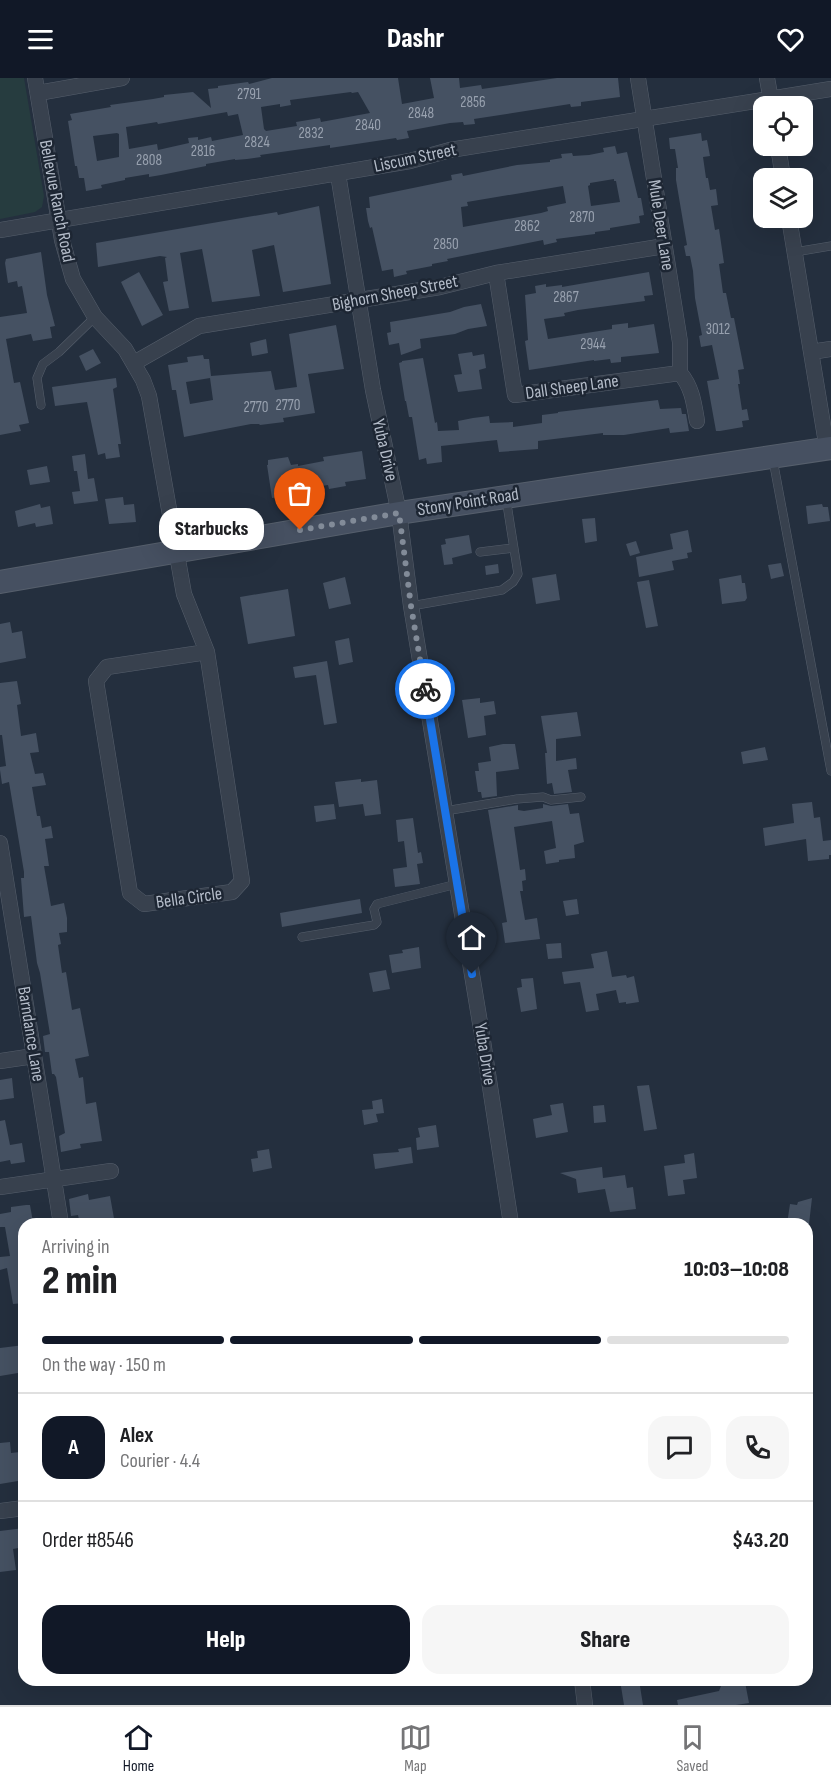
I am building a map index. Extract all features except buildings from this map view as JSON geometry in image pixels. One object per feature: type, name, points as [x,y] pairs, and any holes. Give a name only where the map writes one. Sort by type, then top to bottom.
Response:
[{"type":"main road","name":"Stony Point Road","points":[[0,582],[399,513],[829,449]]},
{"type":"street","points":[[37,86],[122,78]]},
{"type":"street","name":"Mule Deer Lane","points":[[638,78],[680,342],[680,373]]},
{"type":"street","points":[[767,78],[770,96]]},
{"type":"street","name":"Bellevue Ranch Road","points":[[37,86],[59,221],[73,279],[95,317],[125,349],[143,380],[153,412],[176,551]]},
{"type":"street","name":"Liscum Street","points":[[801,96],[831,89]]},
{"type":"street","name":"Liscum Street","points":[[0,230],[338,174],[410,161],[450,150],[644,118],[753,105]]},
{"type":"street","name":"Yuba Drive","points":[[338,174],[373,390],[399,513],[411,606],[511,1218]]},
{"type":"street","points":[[791,228],[829,449]]},
{"type":"street","name":"Bighorn Sheep Street","points":[[134,363],[199,326],[440,287],[496,273],[664,246]]},
{"type":"street","name":"Dall Sheep Lane","points":[[496,273],[515,395],[680,373]]},
{"type":"street","points":[[811,352],[831,349]]},
{"type":"street","points":[[680,373],[691,389],[697,421]]},
{"type":"street","name":"Bella Circle","points":[[176,551],[184,594],[207,652],[242,881],[232,892],[144,904],[129,893],[96,681],[107,667],[207,652]]},
{"type":"street","name":"Barndance Lane","points":[[0,843],[61,1218]]},
{"type":"street","points":[[0,1061],[34,1056]]},
{"type":"street","points":[[0,1187],[111,1171]]},
{"type":"street","points":[[0,1511],[18,1509]]},
{"type":"street","points":[[583,1686],[585,1705]]},
{"type":"lane","points":[[795,252],[831,246]]},
{"type":"lane","points":[[41,405],[36,378],[43,364],[59,352],[95,317]]},
{"type":"lane","points":[[772,456],[831,771]]},
{"type":"lane","points":[[411,606],[502,590],[513,582],[518,574],[505,497]]},
{"type":"lane","points":[[480,552],[513,548]]},
{"type":"lane","points":[[445,811],[543,796],[551,800],[581,797]]},
{"type":"lane","points":[[302,936],[374,925],[377,922],[374,909],[377,904],[457,884]]},
{"type":"green space","points":[[0,78],[24,78],[44,196],[42,207],[35,212],[0,219]]},
{"type":"way so far","points":[[300,530],[399,513],[425,689]]},
{"type":"place","name":"Starbucks","points":[[300,530]]},
{"type":"route","points":[[425,689],[472,974]]}]
